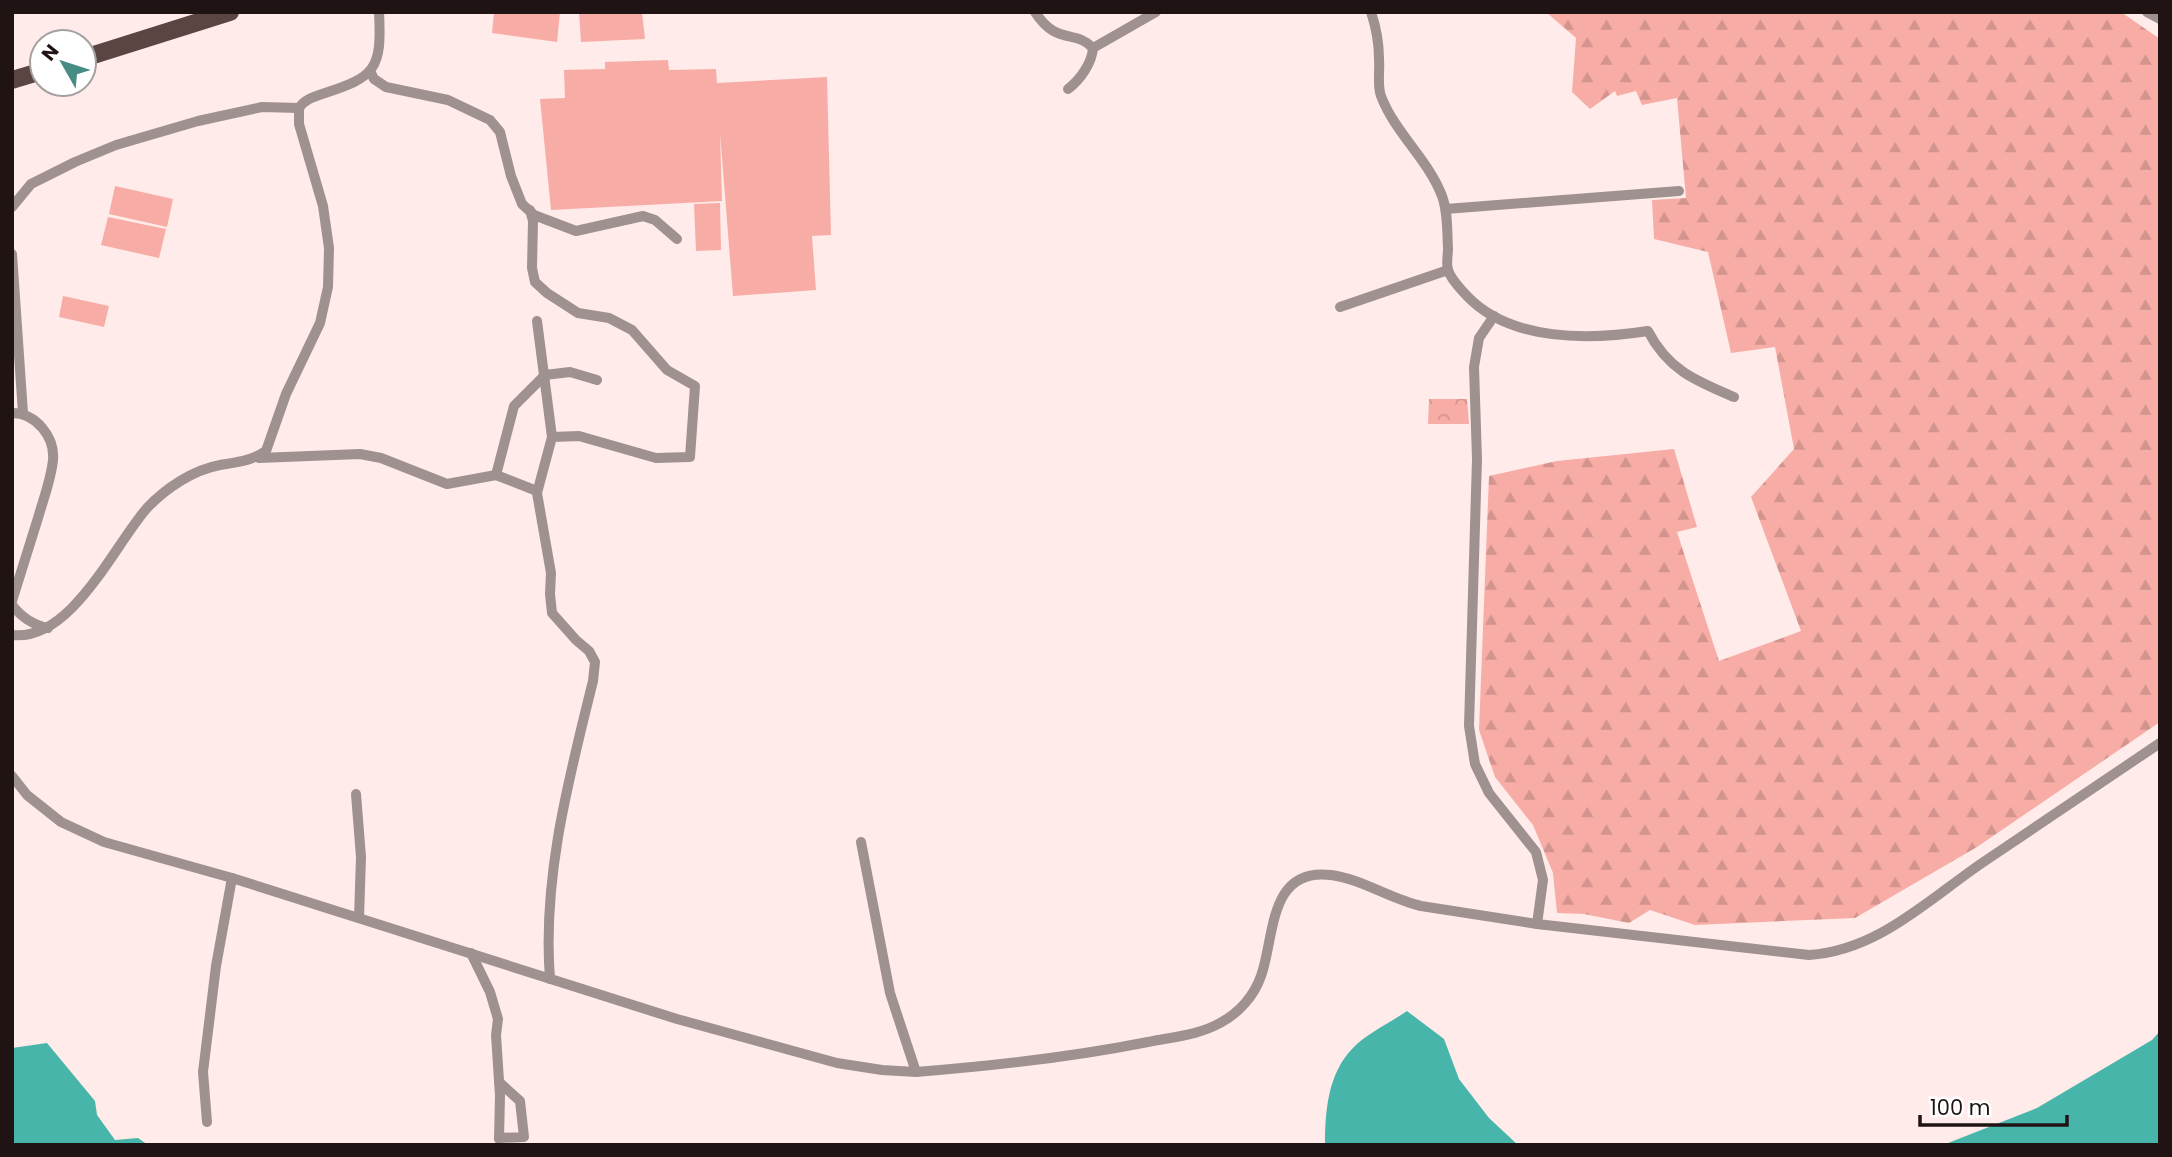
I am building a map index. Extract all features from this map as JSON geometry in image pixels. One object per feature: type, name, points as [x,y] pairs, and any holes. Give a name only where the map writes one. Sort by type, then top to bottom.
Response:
[{"type":"main road","points":[[98,54],[230,12]]},
{"type":"street","points":[[13,204],[31,184],[117,145],[198,121],[262,107],[299,108],[309,100],[353,85],[370,71],[377,61],[380,42],[379,12]]},
{"type":"street","points":[[1035,12],[1052,32],[1084,41],[1093,48]]},
{"type":"street","points":[[1093,48],[1156,12]]},
{"type":"street","points":[[1371,12],[1375,23],[1381,95],[1398,126],[1430,169],[1446,209],[1448,270],[1456,284],[1471,300],[1494,316],[1534,331],[1555,335],[1616,336],[1648,331],[1665,357],[1678,370],[1693,380],[1734,397]]},
{"type":"street","points":[[2147,12],[2160,19]]},
{"type":"street","points":[[1068,89],[1080,78],[1093,48]]},
{"type":"street","points":[[370,71],[374,79],[386,88],[448,100],[490,120],[500,132],[511,176],[522,204],[534,215],[576,231],[643,216],[656,220],[677,239]]},
{"type":"street","points":[[12,635],[24,636],[48,628],[73,608],[129,530],[150,505],[172,487],[197,472],[219,465],[242,463],[266,452],[286,394],[320,323],[328,287],[328,248],[323,206],[299,124],[299,108]]},
{"type":"street","points":[[1446,209],[1679,191]]},
{"type":"street","points":[[530,210],[533,220],[532,268],[535,282],[578,313],[609,318],[632,330],[667,370],[695,386],[690,457],[656,458],[579,436],[552,437]]},
{"type":"street","points":[[12,254],[18,413],[37,422],[49,439],[53,458],[44,499],[12,603],[27,620],[48,628]]},
{"type":"street","points":[[1340,307],[1448,270]]},
{"type":"street","points":[[1494,316],[1479,338],[1474,367],[1477,459],[1469,726],[1475,764],[1489,793],[1536,852],[1543,880],[1537,924]]},
{"type":"street","points":[[537,321],[552,437],[537,491],[551,573],[552,613],[589,651],[595,662],[561,819],[548,915],[550,979]]},
{"type":"street","points":[[496,475],[514,406],[545,375],[570,372],[597,380]]},
{"type":"street","points":[[256,458],[360,454],[381,458],[447,484],[496,475],[537,491]]},
{"type":"street","points":[[12,776],[27,795],[53,815],[104,842],[232,878],[677,1019],[837,1063],[916,1072],[1116,1048],[1200,1032],[1218,1025],[1241,1008],[1257,985],[1265,961],[1275,911],[1281,898],[1298,881],[1314,875],[1332,875],[1347,879],[1403,902],[1421,906],[1537,924],[1809,954],[1837,952],[1880,934],[1902,920],[2160,743]]},
{"type":"street","points":[[356,794],[361,857],[359,918]]},
{"type":"street","points":[[861,842],[890,993],[916,1072]]},
{"type":"street","points":[[207,1122],[203,1072],[216,966],[232,878]]},
{"type":"street","points":[[471,953],[490,992],[498,1019],[496,1035],[499,1139],[524,1137],[520,1101],[499,1082]]},
{"type":"green space","points":[[494,12],[560,12],[557,42],[492,33]]},
{"type":"green space","points":[[579,12],[642,12],[645,39],[581,42]]},
{"type":"green space","points":[[1546,12],[2121,12],[2160,39],[2160,722],[1977,847],[1855,918],[1695,925],[1650,910],[1629,923],[1584,914],[1557,913],[1553,873],[1533,825],[1495,777],[1479,730],[1489,476],[1557,461],[1674,449],[1697,527],[1677,532],[1719,661],[1801,631],[1751,497],[1794,449],[1775,347],[1731,353],[1708,252],[1654,239],[1652,200],[1686,198],[1677,98],[1642,105],[1636,91],[1617,96],[1615,91],[1590,109],[1572,92],[1576,38]]},
{"type":"green space","points":[[668,60],[669,70],[716,69],[717,83],[827,77],[831,235],[812,236],[816,290],[733,296],[720,133],[722,201],[551,210],[540,99],[565,98],[564,70],[605,69],[605,62]]},
{"type":"green space","points":[[115,186],[173,199],[167,227],[109,214]]},
{"type":"green space","points":[[720,203],[721,250],[696,251],[694,204]]},
{"type":"green space","points":[[108,217],[166,229],[159,258],[101,245]]},
{"type":"green space","points":[[63,296],[109,306],[104,327],[59,317]]},
{"type":"green space","points":[[1429,399],[1467,399],[1469,424],[1428,424]]},
{"type":"water","points":[[1407,1011],[1444,1039],[1459,1079],[1489,1118],[1518,1145],[1325,1145],[1330,1093],[1338,1069],[1353,1048]]},
{"type":"water","points":[[2160,1031],[2160,1145],[1943,1145],[2037,1108],[2152,1040]]},
{"type":"water","points":[[47,1043],[95,1101],[97,1115],[115,1140],[138,1138],[148,1145],[12,1145],[12,1048]]}]
